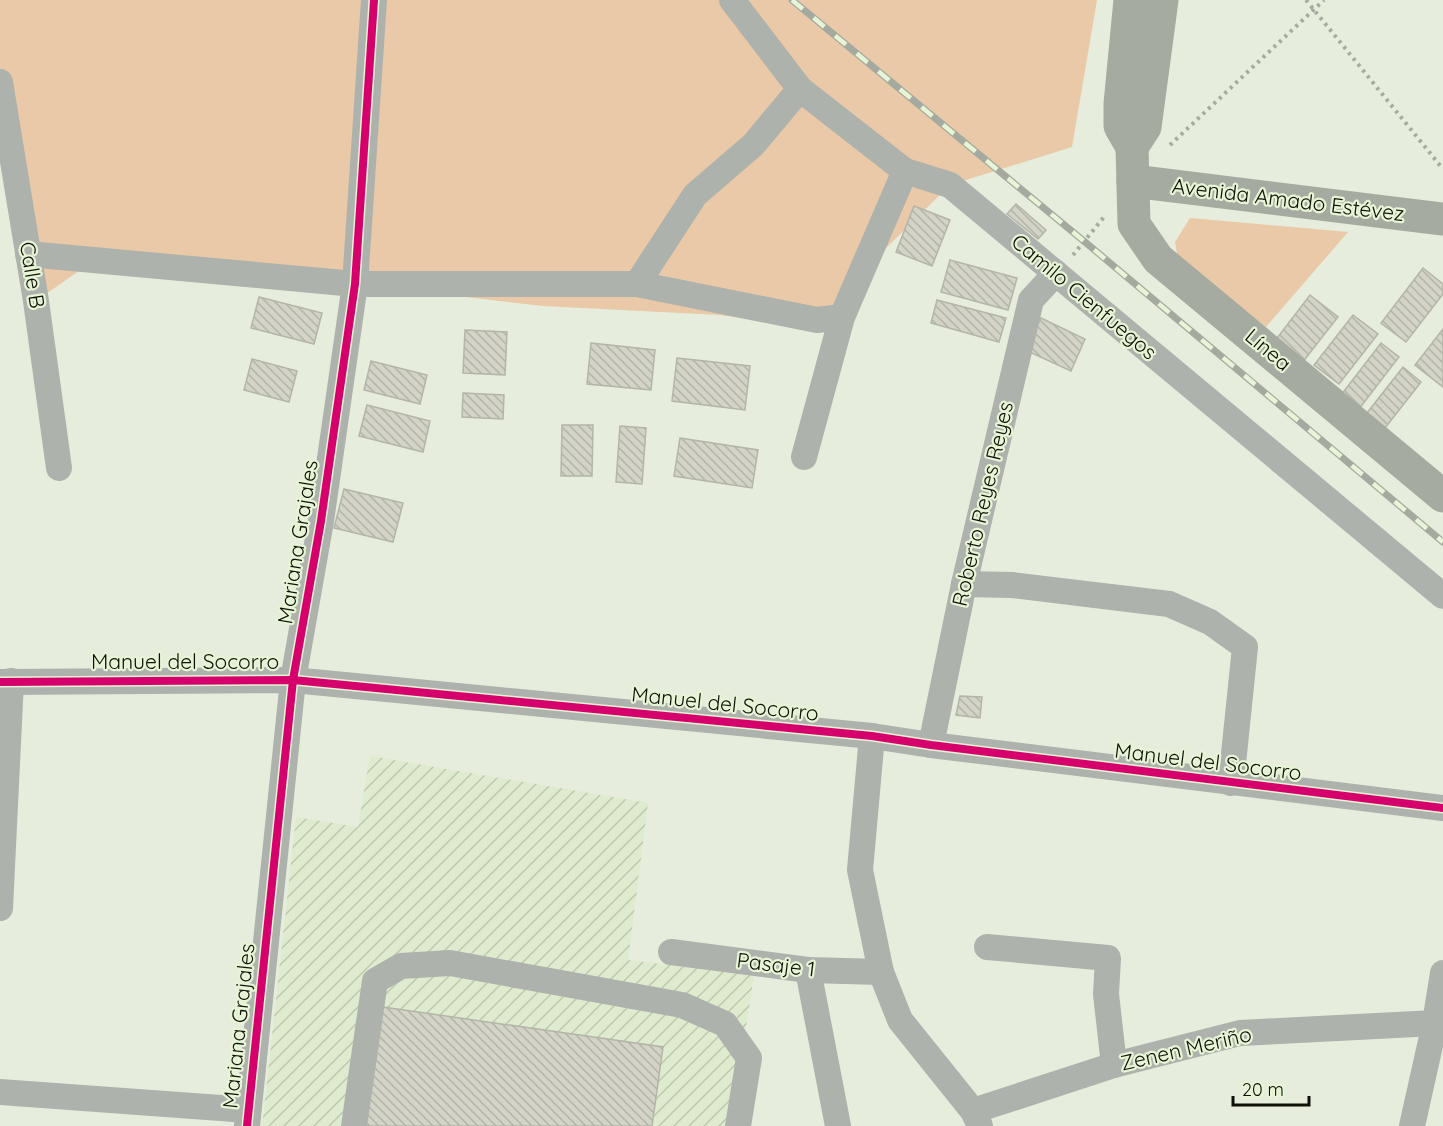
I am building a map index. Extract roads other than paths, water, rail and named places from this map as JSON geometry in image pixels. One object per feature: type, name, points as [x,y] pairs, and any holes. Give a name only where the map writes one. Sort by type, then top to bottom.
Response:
[{"type":"main road","points":[[1130,0],[1120,126],[1132,147],[1145,128],[1162,0]]},
{"type":"main road","name":"Línea","points":[[1132,147],[1134,224],[1158,258],[1443,496]]},
{"type":"main road","name":"Avenida Amado Estévez","points":[[1133,181],[1443,219]]},
{"type":"street","name":"Mariana Grajales","points":[[247,1118],[293,680],[321,521],[355,284],[374,0]]},
{"type":"street","name":"Camilo Cienfuegos","points":[[732,0],[800,89],[905,171],[950,185],[1443,596]]},
{"type":"street","name":"Calle B","points":[[0,82],[36,300],[59,468]]},
{"type":"street","points":[[637,284],[695,195],[753,145],[800,89]]},
{"type":"street","points":[[804,457],[843,317],[905,171]]},
{"type":"street","points":[[28,254],[355,284],[637,284],[817,320],[843,317]]},
{"type":"street","name":"Roberto Reyes Reyes","points":[[931,745],[964,584],[1030,300],[1056,273]]},
{"type":"street","points":[[964,584],[1012,585],[1169,604],[1210,622],[1245,647],[1231,783]]},
{"type":"street","name":"Manuel del Socorro","points":[[5,681],[293,680],[872,736],[1443,808]]},
{"type":"street","points":[[0,908],[5,681]]},
{"type":"street","points":[[872,736],[860,870],[881,972],[900,1020],[976,1119]]},
{"type":"street","points":[[987,947],[1108,958],[1106,994],[1114,1065]]},
{"type":"street","name":"Pasaje 1","points":[[672,952],[808,970],[881,972]]},
{"type":"street","points":[[354,1126],[375,981],[401,966],[450,963],[682,1005],[725,1024],[749,1058],[738,1126]]},
{"type":"street","points":[[808,970],[838,1126]]},
{"type":"street","points":[[1412,1126],[1439,1024],[1443,973]]},
{"type":"street","name":"Zenen Meriño","points":[[976,1119],[1114,1065],[1240,1033],[1439,1024]]},
{"type":"street","points":[[0,1092],[247,1118]]},
{"type":"railway","points":[[792,0],[1443,542]]}]
